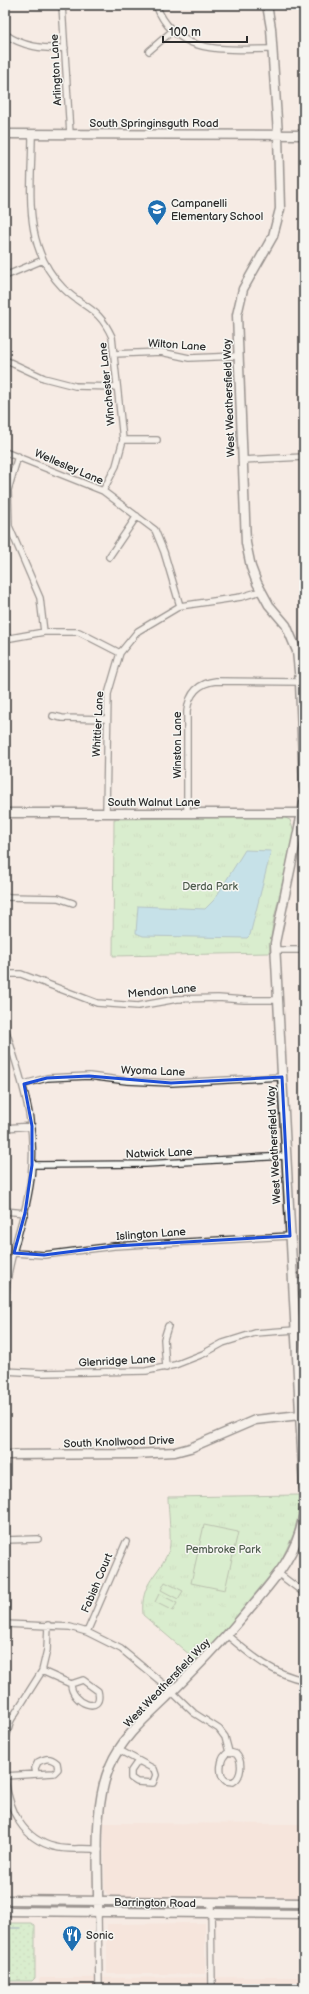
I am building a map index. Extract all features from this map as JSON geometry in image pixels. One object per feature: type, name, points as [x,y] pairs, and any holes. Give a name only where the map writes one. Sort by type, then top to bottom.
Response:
[{"type":"street","name":"Arlington Lane","points":[[62,5],[70,134]]},
{"type":"street","points":[[156,5],[172,32],[188,42],[209,48],[272,49]]},
{"type":"street","name":"West Weathersfield Way","points":[[267,5],[271,28],[278,135],[280,209],[273,236],[247,279],[240,298],[237,324],[242,460],[247,552],[253,575],[261,591],[286,625],[298,660],[304,787]]},
{"type":"street","points":[[149,51],[172,32]]},
{"type":"street","points":[[5,34],[37,48],[65,48]]},
{"type":"street","name":"South Springinsguth Road","points":[[5,134],[304,135]]},
{"type":"street","name":"Winchester Lane","points":[[32,134],[32,221],[34,237],[42,260],[64,288],[74,298],[94,310],[106,323],[112,337],[123,440],[116,466],[103,491]]},
{"type":"street","points":[[5,276],[42,260]]},
{"type":"street","name":"Wilton Lane","points":[[114,354],[161,352],[189,358],[238,356]]},
{"type":"street","points":[[5,360],[44,378],[75,386],[117,387]]},
{"type":"street","points":[[123,440],[157,440]]},
{"type":"street","name":"Wellesley Lane","points":[[5,452],[103,491],[155,530],[164,552],[180,606]]},
{"type":"street","points":[[18,456],[8,490],[9,526],[40,598],[44,632]]},
{"type":"street","points":[[242,460],[304,457]]},
{"type":"street","points":[[109,557],[136,516]]},
{"type":"street","name":"Whittier Lane","points":[[106,813],[106,719],[108,694],[120,653],[138,631],[180,606],[241,597],[261,591]]},
{"type":"street","points":[[5,640],[44,632],[79,632],[120,653]]},
{"type":"street","name":"Winston Lane","points":[[188,812],[187,712],[189,700],[196,690],[206,683],[216,681],[300,682]]},
{"type":"street","points":[[53,716],[62,718],[106,719]]},
{"type":"street","name":"West Weathersfield Way","points":[[304,803],[276,931],[275,950],[304,1488]]},
{"type":"street","name":"South Walnut Lane","points":[[5,813],[303,813]]},
{"type":"street","points":[[5,897],[58,898],[72,903]]},
{"type":"street","points":[[275,950],[304,950]]},
{"type":"street","name":"Mendon Lane","points":[[5,974],[21,974],[97,1003],[138,1006],[177,999],[218,998],[277,1000]]},
{"type":"street","points":[[5,1028],[8,1048],[24,1084],[32,1126],[32,1165],[25,1213],[14,1253],[6,1291],[5,1624],[70,1627],[87,1632],[121,1649],[172,1692],[194,1713],[219,1729],[225,1738],[229,1752]]},
{"type":"street","name":"Wyoma Lane","points":[[24,1084],[47,1078],[89,1076],[127,1081],[170,1083],[282,1077]]},
{"type":"street","points":[[5,1128],[32,1126]]},
{"type":"street","name":"Natwick Lane","points":[[32,1165],[145,1164],[286,1156]]},
{"type":"street","points":[[5,1211],[25,1213]]},
{"type":"street","name":"Islington Lane","points":[[14,1253],[44,1255],[114,1246],[290,1236]]},
{"type":"street","points":[[293,1282],[304,1282]]},
{"type":"street","points":[[166,1368],[164,1339],[168,1326]]},
{"type":"street","name":"Glenridge Lane","points":[[5,1371],[132,1372],[166,1368],[203,1354],[223,1343],[255,1333],[296,1330]]},
{"type":"street","name":"South Knollwood Drive","points":[[5,1455],[134,1454],[175,1452],[190,1448],[255,1420],[277,1416],[300,1415]]},
{"type":"street","name":"West Weathersfield Way","points":[[98,1913],[99,1810],[103,1786],[110,1765],[119,1750],[137,1727],[227,1635],[279,1574],[295,1546],[304,1512]]},
{"type":"street","points":[[5,1540],[38,1539]]},
{"type":"street","name":"Fabish Court","points":[[87,1632],[126,1542]]},
{"type":"street","points":[[279,1574],[304,1593]]},
{"type":"street","points":[[5,1755],[5,1741],[11,1720],[42,1671],[47,1650],[48,1625]]},
{"type":"street","points":[[227,1635],[263,1664],[284,1675],[304,1680]]},
{"type":"street","points":[[42,1671],[71,1684],[82,1680],[98,1691],[98,1702],[94,1705],[88,1705],[76,1697],[71,1691],[71,1684]]},
{"type":"street","points":[[119,1750],[155,1770],[156,1779],[153,1783],[137,1782],[131,1778],[131,1771],[138,1761]]},
{"type":"street","points":[[229,1752],[236,1754],[240,1760],[238,1778],[233,1782],[229,1782],[221,1775],[223,1756],[229,1752]]},
{"type":"street","points":[[5,1776],[36,1774]]},
{"type":"street","points":[[5,1780],[7,1796],[14,1817],[25,1832],[42,1843],[56,1848],[99,1850]]},
{"type":"street","name":"Barrington Road","points":[[5,1900],[304,1903]]},
{"type":"street","points":[[210,1903],[212,1989]]},
{"type":"street","name":"Barrington Road","points":[[5,1911],[304,1914]]},
{"type":"street","points":[[98,1913],[99,1989]]},
{"type":"highlighted area","points":[[89,1076],[171,1083],[282,1077],[290,1236],[114,1246],[44,1255],[14,1253],[25,1213],[32,1165],[32,1126],[24,1084],[47,1078]]},
{"type":"shaded area","points":[[104,1823],[304,1824],[304,1900],[109,1896],[105,1891]]},
{"type":"shaded area","points":[[205,1923],[205,1974],[107,1974],[107,1924]]},
{"type":"shaded area","points":[[304,1977],[304,1989],[39,1989],[39,1978]]},
{"type":"green space","name":"Derda Park","points":[[283,817],[290,820],[294,832],[273,923],[269,953],[113,956],[114,819]]},
{"type":"green space","name":"Pembroke Park","points":[[299,1495],[299,1512],[294,1533],[280,1563],[223,1633],[197,1661],[143,1615],[144,1594],[147,1586],[165,1559],[170,1546],[168,1497]]},
{"type":"green space","points":[[204,1525],[238,1532],[225,1590],[191,1583]]},
{"type":"green space","points":[[165,1582],[183,1591],[178,1599],[161,1590]]},
{"type":"green space","points":[[159,1594],[177,1603],[173,1611],[155,1602]]},
{"type":"green space","points":[[5,1923],[31,1923],[35,1926],[35,1978],[32,1981],[5,1981]]},
{"type":"water","points":[[245,850],[271,851],[250,935],[247,938],[143,936],[136,933],[138,906],[205,909],[214,900]]},
{"type":"waterway","points":[[5,1928],[20,1928]]},
{"type":"place","name":"Campanelli Elementary School","points":[[157,226]]},
{"type":"place","name":"Sonic","points":[[72,1952]]}]
